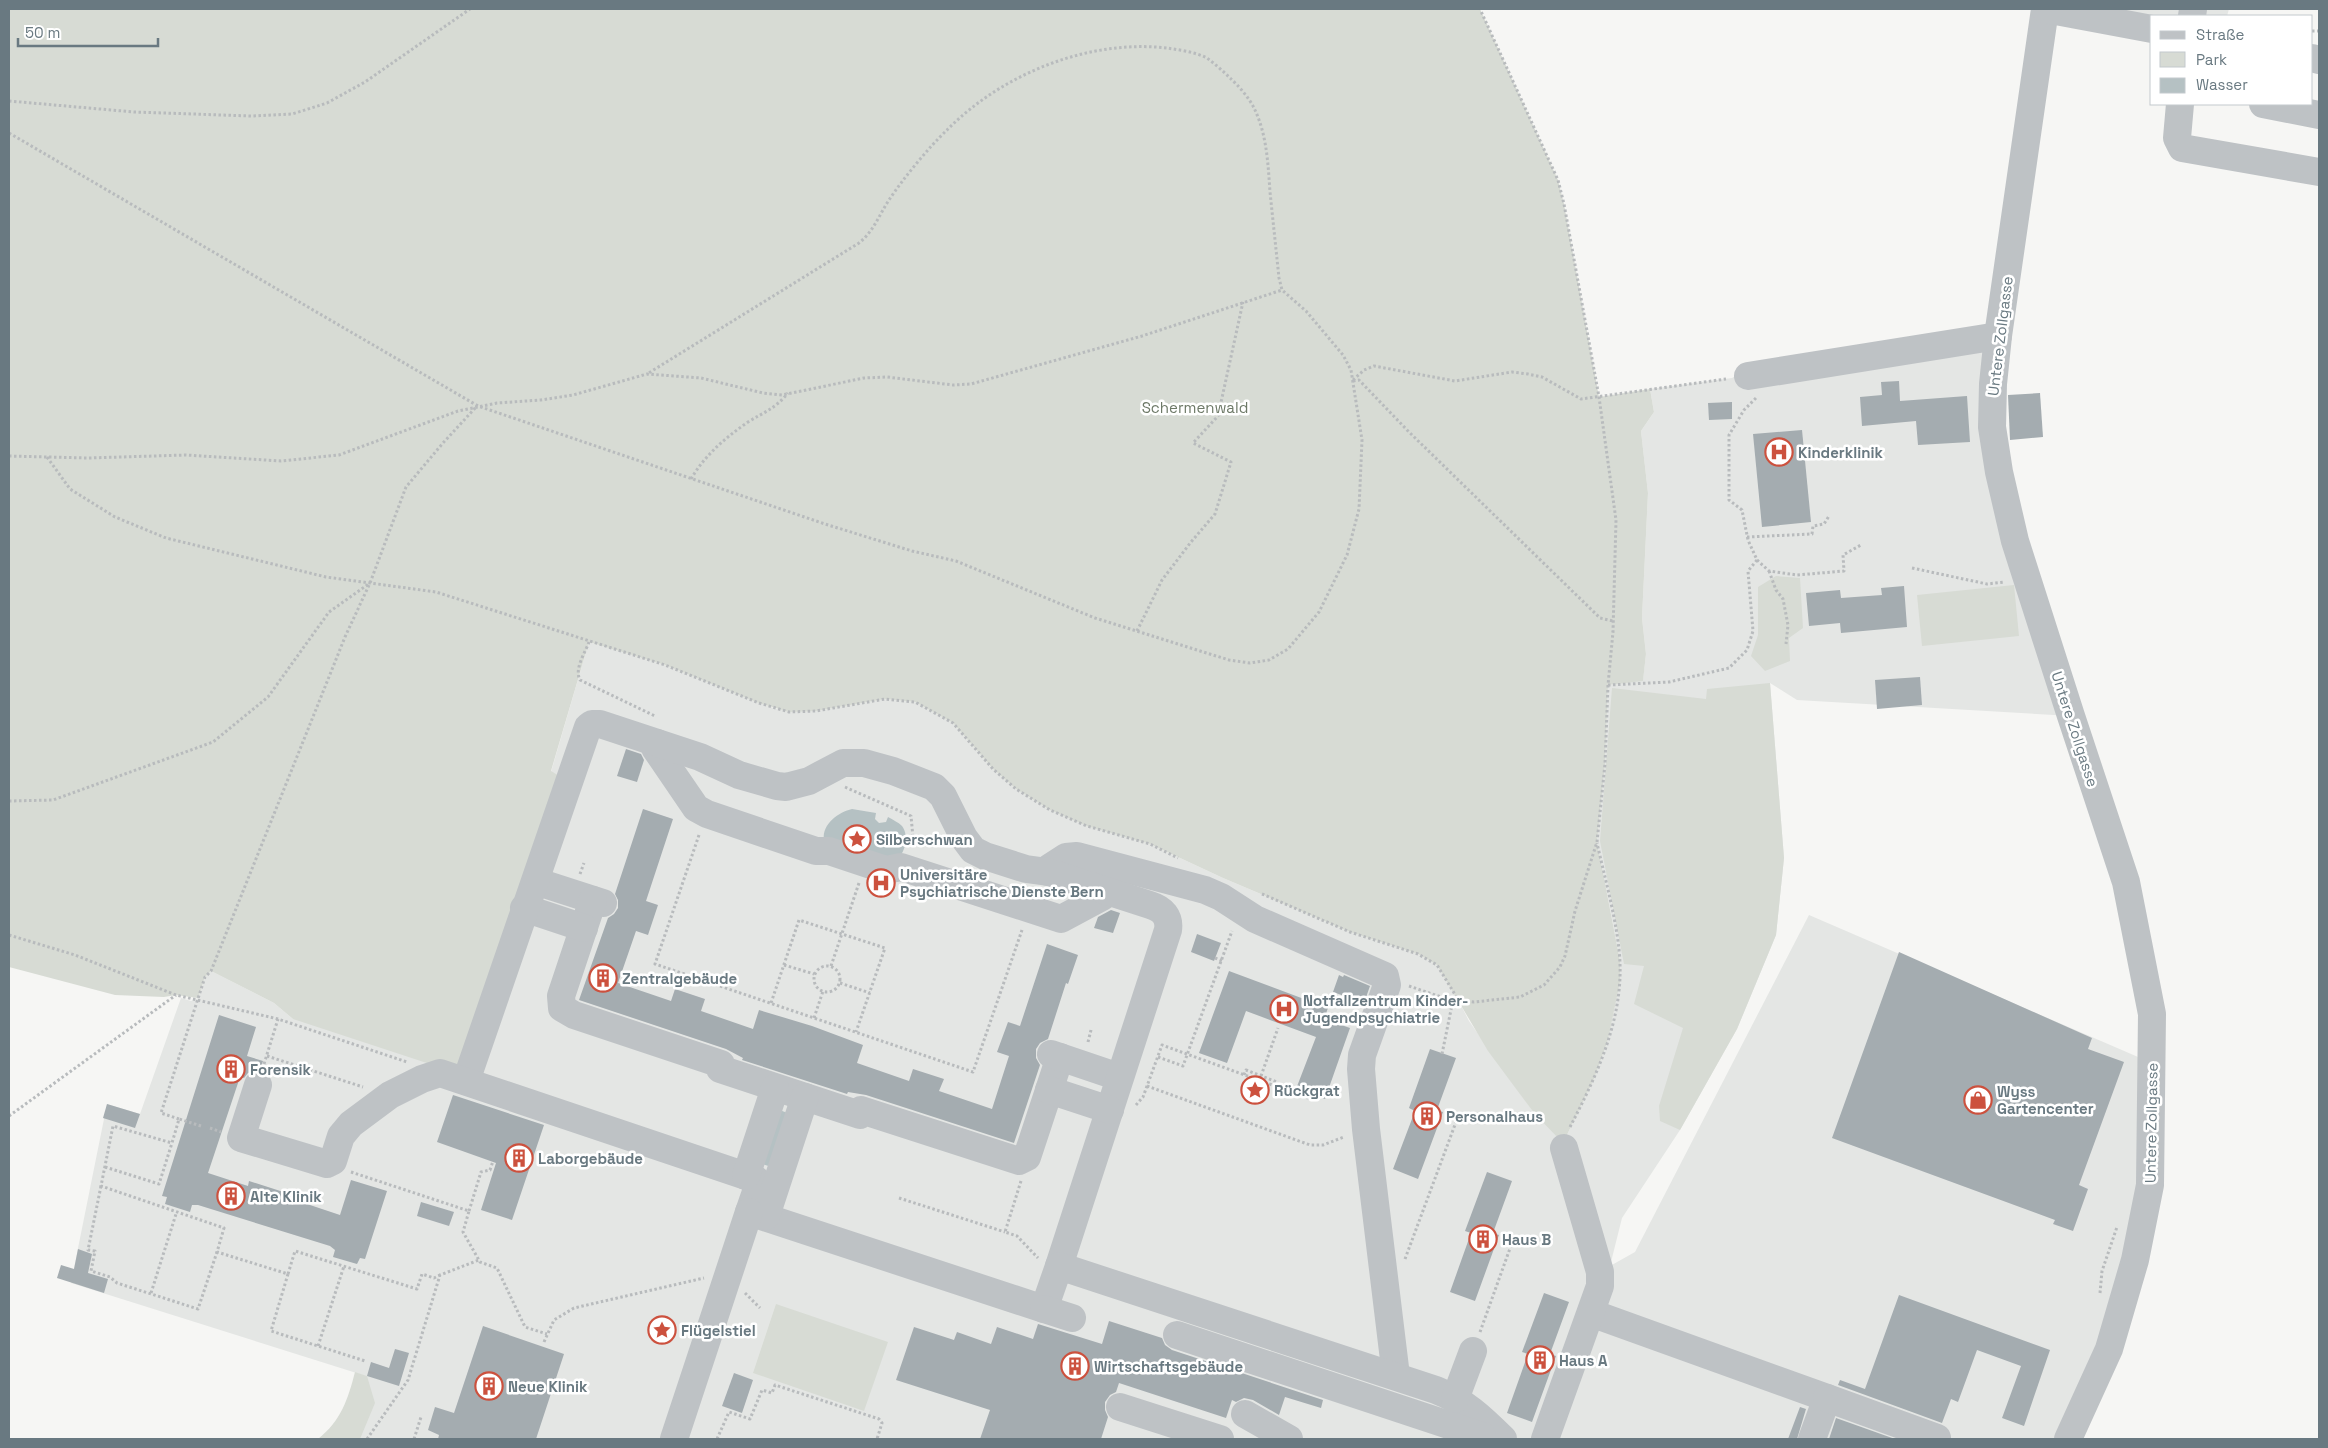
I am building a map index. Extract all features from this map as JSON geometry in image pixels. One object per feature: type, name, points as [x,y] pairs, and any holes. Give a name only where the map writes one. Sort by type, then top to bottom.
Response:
[{"type":"street","points":[[2045,9],[2118,15],[2150,27]]},
{"type":"street","name":"Untere Zollgasse","points":[[2045,9],[1998,336],[1993,384],[1993,434],[2011,524],[2126,882],[2152,1014],[2150,1185],[2135,1260],[2109,1349],[2068,1439]]},
{"type":"street","points":[[2180,105],[2177,138],[2182,148],[2319,172]]},
{"type":"street","points":[[2268,105],[2319,115]]},
{"type":"street","points":[[1753,376],[1998,336]]},
{"type":"street","points":[[453,1077],[524,908],[588,727],[592,724],[659,731],[700,757],[740,775],[777,786],[797,785],[844,763],[854,762],[877,766],[921,781],[934,787],[942,796],[973,850],[985,856],[1026,869],[1048,872],[1156,907],[1167,916],[1169,924],[1120,1110],[1049,1262],[1044,1309]]},
{"type":"street","points":[[659,731],[655,748],[696,808],[706,814],[816,851],[829,851],[886,870],[901,867],[1061,919],[1102,897],[1104,890]]},
{"type":"street","points":[[1048,872],[1049,868],[1066,857],[1077,856],[1249,901],[1255,919],[1377,971],[1387,979],[1387,985],[1361,1061],[1366,1130],[1396,1376]]},
{"type":"street","points":[[540,882],[598,902],[584,928],[561,996],[562,1008],[566,1012],[722,1064],[720,1068],[805,1098],[860,1115],[861,1110],[1019,1161],[1027,1157],[1050,1090],[1056,1056],[1114,1075]]},
{"type":"street","points":[[524,908],[584,928]]},
{"type":"street","points":[[258,1085],[241,1138],[324,1164],[332,1162],[341,1136],[351,1124],[390,1095],[422,1079],[453,1077],[754,1179],[758,1183],[758,1215]]},
{"type":"street","points":[[746,1176],[776,1088]]},
{"type":"street","points":[[1050,1090],[1120,1110]]},
{"type":"street","points":[[676,1432],[758,1215],[805,1098]]},
{"type":"street","points":[[1545,1439],[1600,1286],[1600,1272],[1564,1148]]},
{"type":"street","points":[[758,1215],[1072,1318]]},
{"type":"street","points":[[1049,1262],[1396,1376],[1455,1399],[1476,1412],[1488,1437]]},
{"type":"street","points":[[1591,1312],[1937,1438]]},
{"type":"street","points":[[1177,1335],[1488,1437]]},
{"type":"street","points":[[1455,1399],[1473,1351]]},
{"type":"street","points":[[1812,1439],[1827,1398]]},
{"type":"street","points":[[1120,1407],[1220,1439]]},
{"type":"street","points":[[1245,1414],[1290,1439]]},
{"type":"path","points":[[9,101],[134,112],[251,116],[292,114],[327,103],[365,82],[470,9]]},
{"type":"path","points":[[1387,979],[1453,1000],[1487,1002],[1520,997],[1533,992],[1553,977],[1565,956],[1575,911],[1597,842],[1605,764],[1613,621],[1616,520],[1598,397],[1564,204],[1558,180],[1480,9]]},
{"type":"path","points":[[9,133],[478,406],[691,479],[912,551],[956,561],[1095,618],[1229,660],[1250,663],[1269,660],[1288,649],[1318,612],[1347,555],[1355,529],[1359,509],[1362,440],[1351,370],[1343,355],[1306,311],[1282,290],[1279,278],[1266,150],[1262,128],[1255,109],[1236,83],[1205,57],[1182,50],[1119,47],[1084,53],[1036,70],[1003,86],[946,130],[889,200],[868,236],[648,374],[573,395],[478,406],[458,411],[339,455],[281,461],[186,455],[88,458],[9,456]]},
{"type":"path","points":[[648,374],[701,378],[763,393],[788,394],[864,378],[887,377],[953,385],[971,384],[1142,336],[1282,290]]},
{"type":"path","points":[[1137,631],[1162,580],[1215,514],[1231,462],[1193,443],[1218,416],[1243,302]]},
{"type":"path","points":[[1352,381],[1364,370],[1374,366],[1455,381],[1512,372],[1542,377],[1581,399],[1753,376],[1756,398],[1744,410],[1729,435],[1729,500],[1742,510],[1747,537],[1756,560],[1769,571],[1776,590],[1784,599],[1788,625],[1786,644]]},
{"type":"path","points":[[1352,381],[1359,380],[1409,432],[1600,618],[1613,621]]},
{"type":"path","points":[[691,479],[702,461],[724,440],[749,422],[777,407],[788,394]]},
{"type":"path","points":[[201,1126],[161,1113],[198,998],[344,637],[370,583],[406,488],[443,443],[478,406]]},
{"type":"path","points":[[46,457],[70,489],[115,518],[166,538],[326,577],[436,592],[665,665],[760,703],[789,712],[816,711],[885,698],[915,702],[953,724],[993,769],[1016,790],[1050,810],[1086,826],[1150,844],[1184,860]]},
{"type":"path","points":[[1747,537],[1812,534],[1813,526],[1824,524],[1830,516]]},
{"type":"path","points":[[1769,571],[1797,575],[1844,571],[1843,555],[1861,545]]},
{"type":"path","points":[[1608,685],[1669,682],[1729,668],[1747,650],[1753,631],[1748,570],[1756,560]]},
{"type":"path","points":[[1912,568],[1987,584],[2028,580]]},
{"type":"path","points":[[9,802],[53,800],[213,742],[268,697],[329,612],[370,583]]},
{"type":"path","points":[[589,642],[578,669],[577,675],[580,680],[659,731]]},
{"type":"path","points":[[822,774],[824,778],[911,816],[914,871]]},
{"type":"path","points":[[706,814],[656,964],[973,1072],[1029,908]]},
{"type":"path","points":[[1564,1148],[1568,1131],[1594,1079],[1608,1040],[1620,982],[1620,961],[1597,842]]},
{"type":"path","points":[[831,966],[866,864]]},
{"type":"path","points":[[1158,1057],[1183,1066],[1222,961],[1249,901],[1418,954],[1437,964],[1459,1001]]},
{"type":"path","points":[[772,1003],[800,920],[885,948],[856,1032]]},
{"type":"path","points":[[9,935],[75,955],[176,995],[198,998],[278,1019],[453,1077]]},
{"type":"path","points":[[1215,958],[1222,961]]},
{"type":"path","points":[[784,964],[814,974]]},
{"type":"path","points":[[814,974],[822,966],[831,966],[839,972],[840,983]]},
{"type":"path","points":[[814,974],[815,984],[823,991],[832,991],[840,983]]},
{"type":"path","points":[[840,983],[870,992]]},
{"type":"path","points":[[814,1018],[823,991]]},
{"type":"path","points":[[9,1116],[176,995]]},
{"type":"path","points":[[1442,1054],[1453,1000]]},
{"type":"path","points":[[258,1085],[278,1019]]},
{"type":"path","points":[[1261,1076],[1278,1028]]},
{"type":"path","points":[[1120,1110],[1143,1097],[1162,1045],[1308,1098]]},
{"type":"path","points":[[267,1056],[390,1095]]},
{"type":"path","points":[[1244,1075],[1246,1070],[1278,1082],[1276,1087]]},
{"type":"path","points":[[1147,1086],[1310,1145],[1324,1145],[1366,1130]]},
{"type":"path","points":[[105,1167],[159,1184],[179,1119]]},
{"type":"path","points":[[1405,1261],[1456,1122]]},
{"type":"path","points":[[101,1186],[176,1214],[224,1228],[198,1309],[117,1283],[110,1277],[91,1271],[96,1252],[88,1250],[113,1126],[172,1143]]},
{"type":"path","points":[[1005,1232],[1027,1165],[1027,1157]]},
{"type":"path","points":[[493,1161],[490,1170],[481,1172],[463,1232],[479,1260],[482,1263],[497,1268],[525,1327],[547,1334]]},
{"type":"path","points":[[324,1164],[469,1211]]},
{"type":"path","points":[[899,1198],[1017,1236],[1049,1262]]},
{"type":"path","points":[[151,1293],[176,1214]]},
{"type":"path","points":[[1473,1351],[1513,1240]]},
{"type":"path","points":[[365,1361],[271,1331],[295,1251],[417,1288],[422,1274],[434,1278],[479,1260]]},
{"type":"path","points":[[217,1252],[288,1274]]},
{"type":"path","points":[[318,1346],[344,1266]]},
{"type":"path","points":[[367,1439],[408,1380],[440,1276]]},
{"type":"path","points":[[544,1342],[554,1320],[577,1307],[707,1277]]},
{"type":"path","points":[[717,1439],[729,1412],[750,1419],[762,1390],[772,1393],[775,1385],[879,1419],[882,1423],[877,1439]]},
{"type":"path","points":[[414,1439],[421,1417]]},
{"type":"shaded area","points":[[2045,9],[2229,9],[2227,15],[2150,16]]},
{"type":"shaded area","name":"Universitäre Psychiatrische Dienste Bern","points":[[1984,327],[1992,406],[2071,716],[1797,700],[1770,683],[1784,858],[1776,935],[1737,1029],[1680,1130],[1622,1218],[1610,1266],[1635,1252],[1809,915],[2152,1063],[2136,1257],[2057,1439],[360,1439],[368,1383],[366,1376],[71,1283],[107,1104],[140,1114],[181,998],[191,1001],[198,998],[205,977],[211,971],[274,1003],[293,1019],[564,779],[551,772],[589,642],[665,665],[776,709],[816,711],[885,699],[915,702],[953,723],[993,769],[1016,789],[1050,810],[1150,844],[1223,878],[1350,932],[1418,954],[1437,965],[1447,978],[1469,1021],[1534,1113],[1565,1139],[1594,1079],[1608,1040],[1620,982],[1620,961],[1597,842],[1605,764],[1608,685],[1643,680],[1646,654],[1642,618],[1648,493],[1641,431],[1654,412],[1650,389],[1732,378],[1754,365]]},
{"type":"green space","name":"Schermenwald","points":[[9,9],[1480,9],[1558,180],[1599,397],[1650,389],[1654,412],[1641,431],[1648,493],[1642,618],[1646,654],[1643,681],[1608,685],[1605,764],[1597,842],[1620,961],[1620,982],[1608,1040],[1594,1079],[1565,1139],[1560,1140],[1534,1113],[1488,1051],[1437,965],[1418,954],[1350,932],[1223,878],[1150,844],[1087,826],[1050,810],[1016,789],[993,769],[953,723],[915,702],[885,699],[816,711],[789,712],[759,703],[665,665],[589,642],[551,771],[564,779],[460,1063],[445,1069],[293,1019],[274,1003],[211,971],[205,977],[198,998],[176,995],[164,997],[115,995],[9,967]]},
{"type":"green space","points":[[1776,576],[1800,578],[1803,628],[1789,638],[1790,661],[1765,671],[1751,656],[1758,635],[1758,587]]},
{"type":"green space","points":[[2014,585],[2019,636],[1922,646],[1917,595]]},
{"type":"green space","points":[[1770,683],[1784,858],[1776,935],[1737,1029],[1680,1130],[1660,1121],[1659,1106],[1683,1028],[1634,1004],[1644,966],[1624,964],[1600,841],[1612,688],[1706,699],[1707,689]]},
{"type":"green space","points":[[776,1304],[888,1342],[864,1411],[753,1373]]},
{"type":"green space","points":[[355,1372],[367,1376],[375,1403],[360,1439],[318,1439],[338,1417],[350,1391]]},
{"type":"water","points":[[852,809],[876,813],[875,819],[879,823],[886,822],[888,817],[902,826],[906,843],[903,852],[897,859],[824,839],[826,828],[832,820]]},
{"type":"water","points":[[774,1108],[793,1115],[775,1168],[756,1162]]},
{"type":"building","points":[[1899,381],[1900,401],[1967,396],[1970,442],[1918,445],[1916,421],[1862,426],[1860,397],[1882,395],[1881,382]]},
{"type":"building","points":[[2040,393],[2043,437],[2010,440],[2008,395]]},
{"type":"building","points":[[1732,402],[1732,419],[1709,420],[1708,403]]},
{"type":"building","points":[[1802,430],[1811,522],[1762,527],[1753,434]]},
{"type":"building","points":[[1904,586],[1907,627],[1841,633],[1840,623],[1809,626],[1806,593],[1840,590],[1841,598],[1882,595],[1881,588]]},
{"type":"building","points":[[1920,677],[1922,705],[1877,709],[1875,680]]},
{"type":"building","points":[[626,749],[641,754],[644,760],[637,782],[617,776]]},
{"type":"building","name":"Zentralgebäude","points":[[643,809],[673,819],[646,901],[658,905],[648,935],[636,931],[618,983],[671,1001],[675,989],[705,999],[701,1011],[753,1029],[759,1010],[812,1026],[863,1045],[857,1063],[909,1081],[913,1069],[944,1079],[939,1091],[992,1109],[1009,1056],[997,1052],[1008,1022],[1020,1026],[1047,944],[1078,955],[1068,984],[1066,983],[1048,1039],[1040,1043],[1036,1049],[1036,1058],[1040,1065],[1014,1143],[866,1095],[848,1092],[847,1094],[742,1060],[743,1058],[726,1049],[579,1000],[608,918],[618,908],[618,900],[615,894]]},
{"type":"building","points":[[1111,910],[1120,913],[1113,933],[1094,928],[1098,917]]},
{"type":"building","points":[[1197,934],[1221,943],[1214,961],[1191,952]]},
{"type":"building","name":"Wyss Gartencenter","points":[[1899,952],[2092,1038],[2088,1049],[2124,1062],[2079,1185],[2088,1189],[2073,1231],[2053,1224],[2055,1220],[1832,1138]]},
{"type":"building","points":[[1229,971],[1328,1008],[1324,1019],[1350,1028],[1325,1099],[1296,1089],[1316,1037],[1246,1011],[1227,1063],[1199,1053]]},
{"type":"building","points":[[1339,975],[1343,977],[1344,975],[1370,986],[1364,1003],[1333,992]]},
{"type":"building","name":"Alte Klinik","points":[[219,1015],[256,1027],[247,1056],[263,1061],[260,1070],[248,1073],[244,1078],[240,1077],[208,1173],[248,1186],[249,1181],[302,1198],[301,1202],[340,1215],[351,1180],[387,1191],[365,1259],[360,1258],[357,1264],[333,1257],[335,1250],[330,1246],[198,1205],[192,1205],[190,1212],[165,1204],[167,1197],[162,1196]]},
{"type":"building","name":"Personalhaus","points":[[1430,1049],[1456,1058],[1437,1110],[1443,1112],[1418,1179],[1393,1169],[1415,1111],[1409,1108]]},
{"type":"building","name":"Laborgebäude","points":[[453,1095],[544,1125],[512,1220],[481,1210],[496,1163],[437,1142]]},
{"type":"building","points":[[107,1104],[140,1114],[135,1128],[103,1118]]},
{"type":"building","name":"Haus B","points":[[1487,1172],[1512,1181],[1493,1233],[1499,1235],[1475,1301],[1450,1292],[1471,1233],[1465,1231]]},
{"type":"building","points":[[421,1202],[454,1212],[449,1226],[417,1216]]},
{"type":"building","points":[[78,1249],[92,1254],[88,1273],[108,1279],[104,1293],[57,1278],[61,1265],[74,1269]]},
{"type":"building","name":"Haus A","points":[[1544,1293],[1569,1302],[1550,1354],[1556,1356],[1532,1422],[1507,1413],[1528,1354],[1522,1352]]},
{"type":"building","points":[[1899,1295],[2050,1350],[2024,1426],[2002,1418],[2021,1366],[1977,1350],[1958,1402],[1951,1399],[1942,1423],[1838,1385],[1840,1380],[1865,1389]]},
{"type":"building","name":"Wirtschaftsgebäude","points":[[1109,1321],[1162,1338],[1165,1345],[1172,1350],[1323,1400],[1321,1408],[1285,1397],[1279,1415],[1253,1400],[1244,1398],[1236,1402],[1232,1400],[1226,1418],[1119,1383],[1116,1392],[1110,1395],[1105,1402],[1105,1410],[1108,1417],[1101,1439],[980,1439],[990,1410],[896,1380],[914,1327],[954,1340],[957,1332],[991,1344],[997,1327],[1033,1339],[1038,1324],[1102,1344]]},
{"type":"building","name":"Neue Klinik","points":[[483,1326],[564,1354],[536,1439],[438,1439],[439,1435],[428,1430],[435,1407],[454,1413]]},
{"type":"building","points":[[395,1349],[409,1353],[399,1386],[367,1376],[371,1362],[389,1368]]},
{"type":"building","points":[[734,1373],[753,1380],[742,1413],[722,1406]]},
{"type":"building","points":[[1800,1407],[1806,1409],[1797,1439],[1788,1439]]},
{"type":"building","points":[[1836,1418],[1895,1439],[1829,1439]]},
{"type":"place","name":"Kinderklinik","points":[[1779,452]]},
{"type":"place","name":"Silberschwan","points":[[857,839]]},
{"type":"place","name":"Universitäre Psychiatrische Dienste Bern","points":[[881,883]]},
{"type":"place","name":"Zentralgebäude","points":[[603,978]]},
{"type":"place","name":"Notfallzentrum Kinder- Jugendpsychiatrie","points":[[1284,1009]]},
{"type":"place","name":"Forensik","points":[[231,1069]]},
{"type":"place","name":"Rückgrat","points":[[1255,1090]]},
{"type":"place","name":"Wyss Gartencenter","points":[[1978,1100]]},
{"type":"place","name":"Personalhaus","points":[[1427,1116]]},
{"type":"place","name":"Laborgebäude","points":[[519,1158]]},
{"type":"place","name":"Alte Klinik","points":[[231,1196]]},
{"type":"place","name":"Haus B","points":[[1483,1239]]},
{"type":"place","name":"Flügelstiel","points":[[662,1330]]},
{"type":"place","name":"Haus A","points":[[1540,1360]]},
{"type":"place","name":"Wirtschaftsgebäude","points":[[1075,1366]]},
{"type":"place","name":"Neue Klinik","points":[[489,1386]]}]
